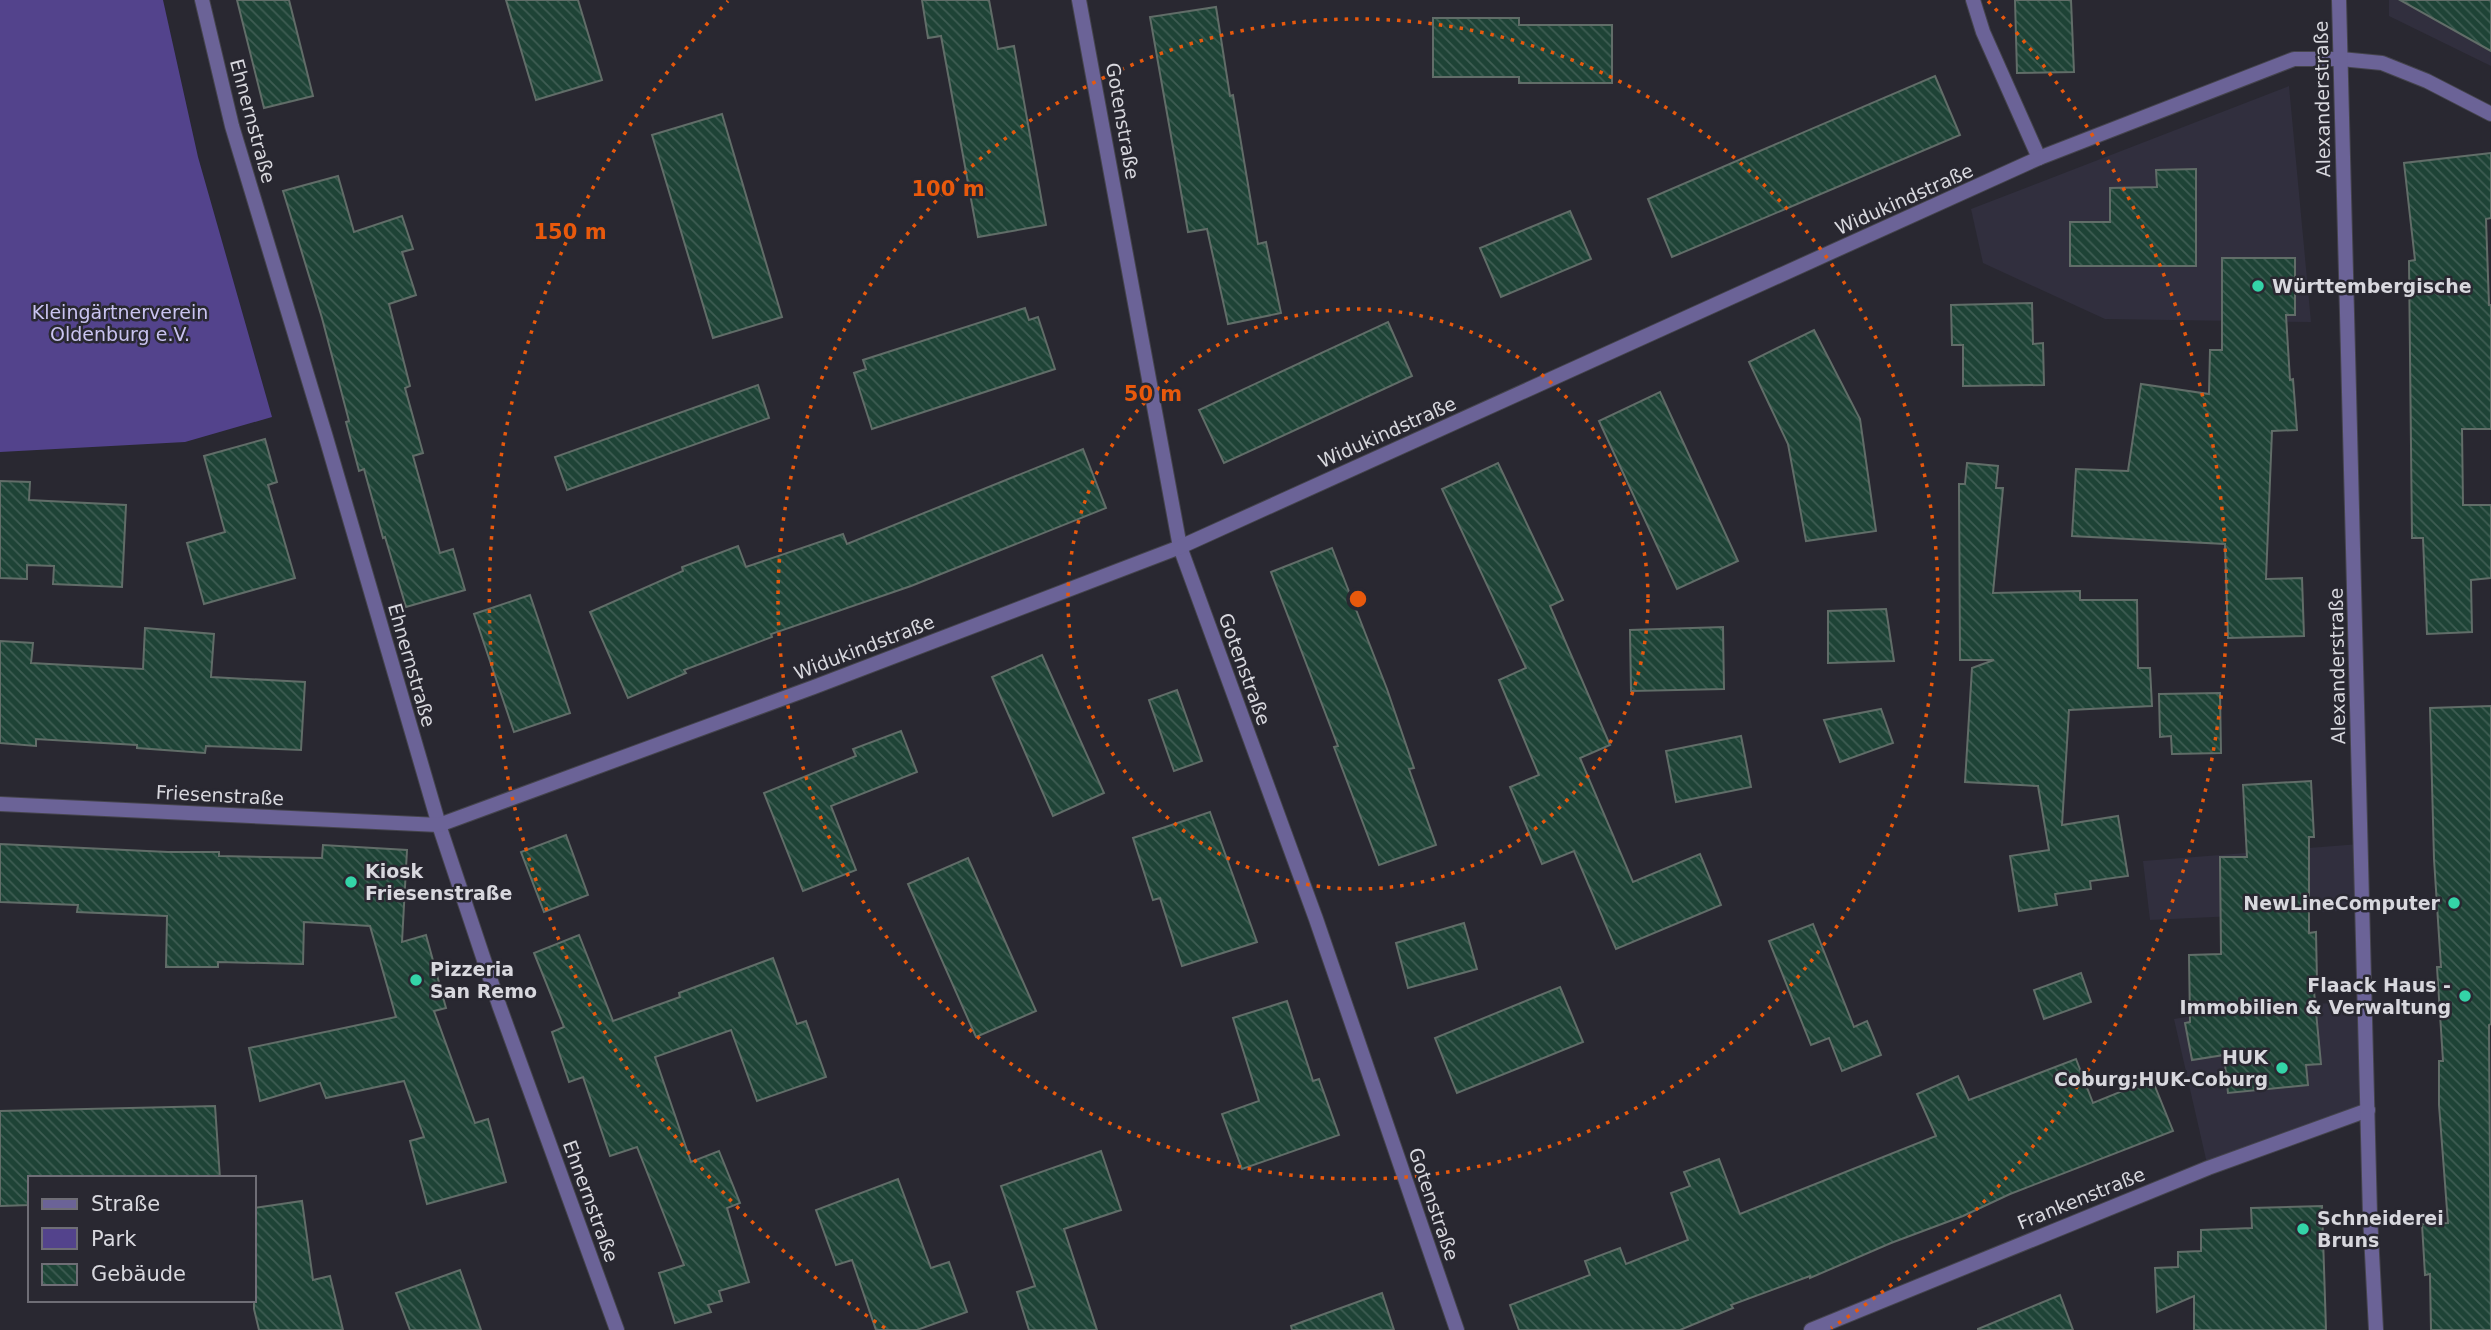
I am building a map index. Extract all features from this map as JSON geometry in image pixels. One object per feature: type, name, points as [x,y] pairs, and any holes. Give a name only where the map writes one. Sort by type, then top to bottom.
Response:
[{"type":"street","name":"Ehnernstraße","points":[[202,0],[232,126],[439,825],[499,1005],[617,1330]]},
{"type":"street","name":"Gotenstraße","points":[[1079,0],[1085,19],[1180,547],[1316,919],[1457,1330]]},
{"type":"street","points":[[1973,0],[1983,32],[2039,158]]},
{"type":"street","name":"Alexanderstraße","points":[[2339,0],[2370,1215],[2376,1330]]},
{"type":"street","name":"Widukindstraße","points":[[439,825],[814,687],[1180,547],[2039,158],[2294,59],[2341,59],[2382,63],[2427,81],[2491,114]]},
{"type":"street","name":"Friesenstraße","points":[[0,804],[439,825]]},
{"type":"street","name":"Frankenstraße","points":[[1811,1330],[2208,1168],[2368,1110]]},
{"type":"shaded area","points":[[2389,0],[2491,0],[2491,66],[2389,16]]},
{"type":"shaded area","points":[[2289,86],[2311,322],[2105,319],[1983,263],[1971,209]]},
{"type":"shaded area","points":[[2360,844],[2362,910],[2150,920],[2143,861]]},
{"type":"shaded area","points":[[2365,1002],[2368,1110],[2208,1168],[2174,1019],[2252,1006]]},
{"type":"green space","name":"Kleingärtnerverein Oldenburg e.V.","points":[[0,0],[163,0],[198,157],[272,417],[185,442],[0,452]]},
{"type":"building","points":[[237,0],[289,0],[313,96],[264,108]]},
{"type":"building","points":[[506,0],[578,0],[602,80],[536,100]]},
{"type":"building","points":[[922,0],[989,0],[998,49],[1014,46],[1046,225],[978,237],[941,36],[928,38]]},
{"type":"building","points":[[2015,0],[2071,0],[2074,72],[2017,73]]},
{"type":"building","points":[[2400,0],[2491,0],[2491,51]]},
{"type":"building","points":[[1216,7],[1258,244],[1266,242],[1281,313],[1228,324],[1207,229],[1188,232],[1150,17]]},
{"type":"building","points":[[1433,18],[1519,18],[1519,25],[1612,25],[1612,83],[1519,83],[1519,77],[1433,77]]},
{"type":"building","points":[[1935,76],[1960,135],[1672,257],[1648,199]]},
{"type":"building","points":[[722,114],[782,317],[713,338],[652,135]]},
{"type":"building","points":[[2491,153],[2491,218],[2486,219],[2491,305],[2491,429],[2462,429],[2463,505],[2491,505],[2491,578],[2471,580],[2472,632],[2427,634],[2423,538],[2412,538],[2409,261],[2415,260],[2404,163]]},
{"type":"building","points":[[2196,169],[2196,266],[2070,266],[2070,222],[2110,222],[2110,188],[2157,187],[2156,170]]},
{"type":"building","points":[[338,176],[354,232],[402,216],[413,249],[402,252],[416,295],[389,304],[410,386],[405,388],[423,453],[413,456],[440,553],[453,549],[465,590],[406,607],[364,469],[359,471],[322,318],[283,191]]},
{"type":"building","points":[[1570,211],[1591,259],[1501,297],[1480,248]]},
{"type":"building","points":[[2222,258],[2295,258],[2295,315],[2286,315],[2290,380],[2293,379],[2297,430],[2272,431],[2266,579],[2302,578],[2304,636],[2228,638],[2225,544],[2072,536],[2076,469],[2128,471],[2141,384],[2209,394],[2210,350],[2222,350]]},
{"type":"building","points":[[2032,303],[2033,344],[2043,343],[2044,385],[1963,386],[1963,345],[1952,345],[1951,305]]},
{"type":"building","points":[[1025,308],[1029,320],[1038,317],[1055,369],[872,429],[854,373],[866,369],[863,360]]},
{"type":"building","points":[[1388,322],[1412,376],[1224,463],[1199,410]]},
{"type":"building","points":[[1814,330],[1860,419],[1876,531],[1806,541],[1788,444],[1749,362]]},
{"type":"building","points":[[758,385],[769,418],[567,490],[555,457]]},
{"type":"building","points":[[1660,392],[1738,561],[1677,589],[1599,421]]},
{"type":"building","points":[[265,439],[277,482],[268,485],[295,578],[204,604],[187,543],[225,532],[204,456]]},
{"type":"building","points":[[1083,449],[1106,508],[911,586],[771,634],[772,637],[684,670],[686,673],[628,698],[590,612],[683,571],[682,567],[738,546],[746,567],[843,534],[847,544]]},
{"type":"building","points":[[1498,463],[1563,600],[1550,606],[1610,745],[1580,758],[1633,882],[1700,854],[1721,905],[1616,949],[1574,851],[1542,864],[1510,787],[1539,775],[1499,680],[1526,668],[1442,489]]},
{"type":"building","points":[[1967,463],[1998,466],[1996,488],[2003,488],[1993,593],[2080,591],[2080,600],[2137,600],[2138,668],[2150,668],[2152,706],[2069,710],[2062,825],[2118,816],[2128,876],[2090,881],[2091,889],[2055,894],[2057,905],[2019,911],[2010,856],[2049,850],[2038,786],[1965,782],[1972,668],[1994,660],[1960,660],[1959,484],[1965,484]]},
{"type":"building","points":[[0,481],[30,482],[29,500],[126,505],[122,587],[53,584],[54,566],[27,565],[27,579],[0,578]]},
{"type":"building","points":[[1332,548],[1387,689],[1414,768],[1409,769],[1436,845],[1379,865],[1334,747],[1338,746],[1271,572]]},
{"type":"building","points":[[530,595],[570,713],[514,732],[474,614]]},
{"type":"building","points":[[1886,609],[1894,661],[1828,663],[1828,611]]},
{"type":"building","points":[[1723,627],[1724,689],[1631,691],[1630,630]]},
{"type":"building","points":[[145,628],[214,634],[211,677],[305,682],[301,750],[206,746],[205,753],[137,748],[137,745],[36,739],[36,746],[0,743],[0,641],[33,643],[31,663],[143,669]]},
{"type":"building","points":[[1042,655],[1104,793],[1053,816],[992,677]]},
{"type":"building","points":[[1177,690],[1202,761],[1174,771],[1149,700]]},
{"type":"building","points":[[2220,693],[2221,753],[2172,754],[2171,736],[2160,737],[2159,694]]},
{"type":"building","points":[[2491,706],[2491,1330],[2431,1330],[2430,1274],[2425,1275],[2422,1224],[2448,1223],[2439,1105],[2439,1061],[2443,1061],[2437,967],[2441,967],[2434,859],[2430,708]]},
{"type":"building","points":[[1881,709],[1893,743],[1840,762],[1824,720]]},
{"type":"building","points":[[901,731],[917,772],[831,806],[856,870],[803,891],[764,793],[856,756],[853,749]]},
{"type":"building","points":[[1741,736],[1751,787],[1676,802],[1666,751]]},
{"type":"building","points":[[2311,781],[2314,837],[2309,837],[2309,933],[2316,932],[2317,981],[2313,981],[2321,1064],[2306,1065],[2308,1085],[2228,1093],[2224,1055],[2192,1060],[2185,1023],[2190,1022],[2189,955],[2221,954],[2220,857],[2247,857],[2243,785]]},
{"type":"building","points":[[1210,812],[1257,942],[1182,966],[1160,898],[1153,900],[1133,838]]},
{"type":"building","points":[[566,835],[588,895],[544,912],[521,852]]},
{"type":"building","points":[[0,844],[219,852],[219,856],[322,858],[323,845],[407,850],[402,942],[426,935],[446,1008],[434,1011],[475,1123],[488,1119],[506,1182],[427,1204],[410,1141],[424,1137],[404,1081],[326,1098],[320,1083],[260,1101],[249,1048],[396,1017],[370,926],[304,922],[303,964],[218,962],[218,967],[166,967],[167,916],[77,912],[78,905],[0,902]]},
{"type":"building","points":[[968,858],[1036,1011],[976,1037],[908,884]]},
{"type":"building","points":[[1464,923],[1477,969],[1408,988],[1396,943]]},
{"type":"building","points":[[1813,924],[1854,1027],[1867,1021],[1881,1055],[1842,1071],[1829,1038],[1811,1045],[1769,941]]},
{"type":"building","points":[[579,935],[613,1021],[680,997],[679,993],[773,958],[797,1024],[806,1021],[826,1077],[757,1101],[731,1030],[655,1057],[691,1162],[719,1151],[740,1203],[727,1208],[749,1282],[719,1291],[722,1301],[708,1305],[711,1312],[675,1323],[659,1273],[684,1265],[637,1147],[610,1156],[583,1077],[569,1082],[552,1032],[564,1027],[534,953]]},
{"type":"building","points":[[2081,973],[2091,1002],[2044,1019],[2034,990]]},
{"type":"building","points":[[1560,987],[1583,1042],[1457,1093],[1435,1038]]},
{"type":"building","points":[[1287,1001],[1313,1081],[1319,1079],[1339,1135],[1242,1169],[1222,1114],[1259,1101],[1233,1018]]},
{"type":"building","points":[[2076,1059],[2093,1103],[2152,1079],[2173,1131],[2010,1194],[1810,1278],[1731,1305],[1733,1308],[1680,1330],[1519,1330],[1510,1305],[1590,1275],[1585,1261],[1620,1248],[1626,1264],[1688,1240],[1671,1193],[1690,1186],[1684,1172],[1719,1159],[1740,1214],[1936,1136],[1917,1094],[1958,1076],[1969,1100]]},
{"type":"building","points":[[215,1106],[220,1176],[28,1176],[28,1205],[0,1206],[0,1111]]},
{"type":"building","points":[[1101,1151],[1121,1210],[1064,1229],[1097,1330],[1029,1330],[1017,1292],[1035,1286],[1001,1186]]},
{"type":"building","points":[[898,1179],[931,1268],[949,1262],[967,1312],[917,1330],[876,1330],[852,1260],[836,1265],[816,1210]]},
{"type":"building","points":[[302,1201],[313,1280],[330,1276],[343,1330],[259,1330],[254,1309],[256,1208]]},
{"type":"building","points":[[2322,1206],[2326,1330],[2194,1330],[2194,1296],[2157,1312],[2155,1268],[2178,1267],[2178,1252],[2201,1251],[2201,1230],[2252,1228],[2251,1208]]},
{"type":"building","points":[[460,1270],[481,1330],[410,1330],[396,1293]]},
{"type":"building","points":[[1382,1293],[1394,1330],[1292,1330],[1291,1326]]},
{"type":"building","points":[[2060,1295],[2073,1330],[1978,1330],[1978,1329]]},
{"type":"place","name":"Württembergische","points":[[2258,286]]},
{"type":"place","name":"Kiosk Friesenstraße","points":[[351,882]]},
{"type":"place","name":"NewLineComputer","points":[[2454,903]]},
{"type":"place","name":"Pizzeria San Remo","points":[[416,980]]},
{"type":"place","name":"Flaack Haus - Immobilien & Verwaltung","points":[[2465,996]]},
{"type":"place","name":"HUK Coburg;HUK-Coburg","points":[[2282,1068]]},
{"type":"place","name":"Schneiderei Bruns","points":[[2303,1229]]}]
